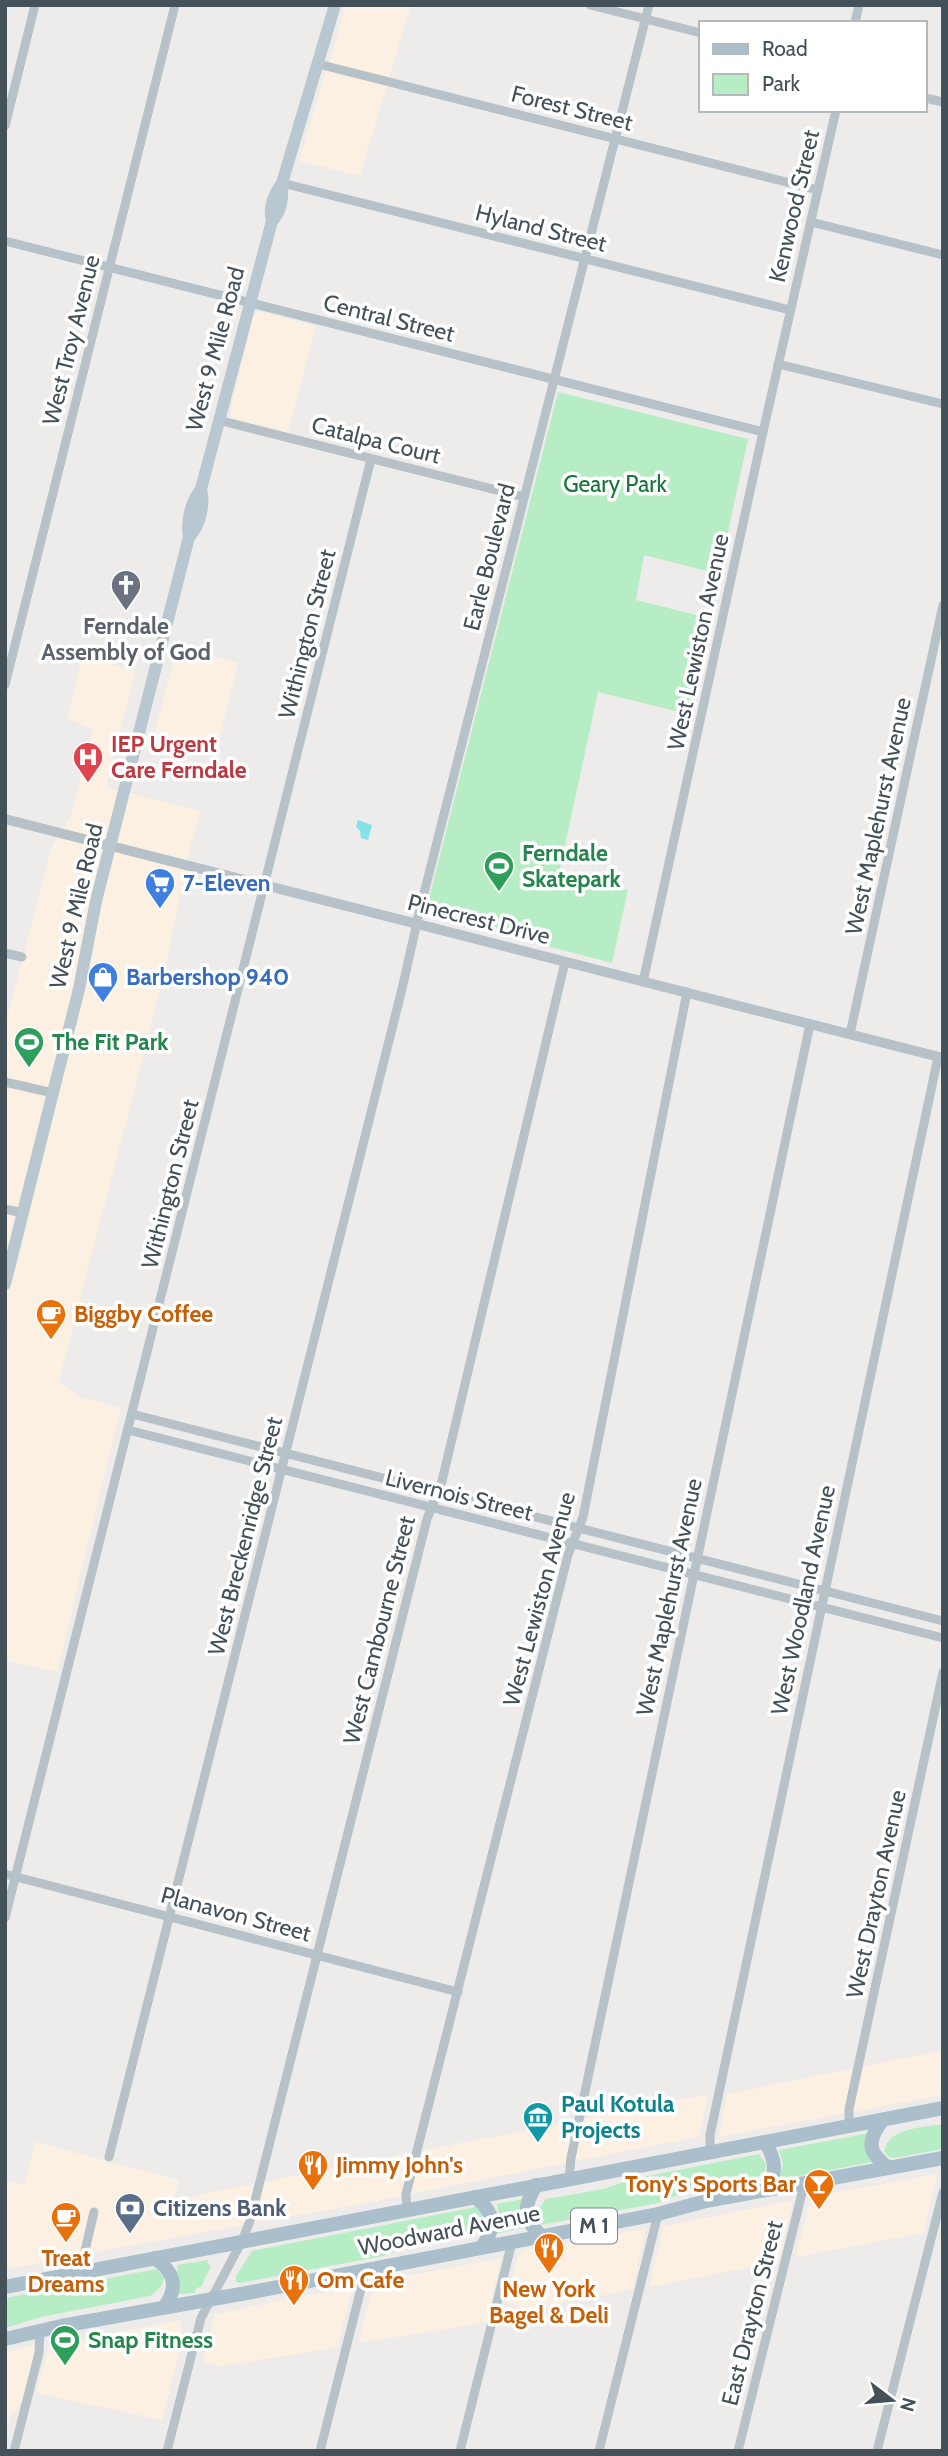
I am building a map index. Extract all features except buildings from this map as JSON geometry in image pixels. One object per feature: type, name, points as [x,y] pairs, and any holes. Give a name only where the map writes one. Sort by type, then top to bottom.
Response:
[{"type":"main road","name":"West 9 Mile Road","points":[[5,1284],[79,989],[110,846],[189,537],[187,528],[195,496],[201,489],[271,221],[278,216],[283,196],[282,183],[335,5]]},
{"type":"main road","name":"Woodward Avenue","points":[[5,2287],[943,2108]]},
{"type":"main road","points":[[881,2120],[875,2129],[871,2145],[876,2159],[889,2168]]},
{"type":"main road","points":[[765,2141],[774,2162],[772,2181],[767,2190]]},
{"type":"main road","name":"Woodward Avenue","points":[[5,2339],[61,2326],[209,2300],[943,2158]]},
{"type":"main road","points":[[536,2185],[528,2199],[526,2212],[529,2222],[541,2236]]},
{"type":"main road","points":[[475,2197],[487,2207],[492,2221],[488,2238],[482,2247]]},
{"type":"main road","points":[[154,2258],[164,2265],[173,2281],[173,2295],[166,2306]]},
{"type":"street","points":[[5,125],[35,5]]},
{"type":"street","name":"West Troy Avenue","points":[[5,685],[175,5]]},
{"type":"street","points":[[590,5],[699,32]]},
{"type":"street","name":"Earle Boulevard","points":[[417,925],[649,5]]},
{"type":"street","name":"Forest Street","points":[[317,64],[818,190]]},
{"type":"street","name":"Kenwood Street","points":[[790,310],[836,112]]},
{"type":"street","name":"Hyland Street","points":[[282,183],[790,310]]},
{"type":"street","points":[[811,222],[943,254]]},
{"type":"street","name":"Central Street","points":[[5,241],[763,432]]},
{"type":"street","name":"West Lewiston Avenue","points":[[643,982],[790,310]]},
{"type":"street","points":[[778,364],[943,404]]},
{"type":"street","name":"Catalpa Court","points":[[218,420],[524,497]]},
{"type":"street","name":"Withington Street","points":[[5,1918],[371,459]]},
{"type":"street","name":"West Maplehurst Avenue","points":[[850,1034],[943,605]]},
{"type":"street","name":"Pinecrest Drive","points":[[5,819],[940,1058]]},
{"type":"street","name":"West Breckenridge Street","points":[[109,2157],[417,925]]},
{"type":"street","points":[[5,953],[22,957]]},
{"type":"street","name":"West Cambourne Street","points":[[167,2451],[201,2318],[250,2221],[431,1508],[442,1481],[565,962]]},
{"type":"street","name":"West Lewiston Avenue","points":[[407,2210],[406,2194],[572,1544],[583,1513],[687,992]]},
{"type":"street","name":"West Maplehurst Avenue","points":[[569,2179],[810,1024]]},
{"type":"street","name":"West Woodland Avenue","points":[[710,2152],[711,2131],[821,1607],[940,1058]]},
{"type":"street","points":[[5,1082],[53,1093]]},
{"type":"street","points":[[5,1209],[23,1213]]},
{"type":"street","name":"Livernois Street","points":[[132,1415],[943,1621]]},
{"type":"street","name":"Livernois Street","points":[[128,1430],[943,1638]]},
{"type":"street","name":"West Drayton Avenue","points":[[849,2125],[849,2109],[943,1672]]},
{"type":"street","name":"Planavon Street","points":[[5,1874],[458,1992]]},
{"type":"street","name":"East Drayton Street","points":[[738,2451],[804,2185]]},
{"type":"street","points":[[877,2451],[943,2192]]},
{"type":"street","points":[[86,2272],[84,2255],[94,2212]]},
{"type":"street","points":[[599,2451],[658,2214]]},
{"type":"street","points":[[460,2451],[512,2242]]},
{"type":"street","points":[[320,2451],[366,2269]]},
{"type":"street","points":[[14,2451],[39,2353],[40,2332]]},
{"type":"shaded area","points":[[346,5],[411,5],[360,176],[299,161]]},
{"type":"shaded area","points":[[258,311],[316,326],[288,432],[231,418],[230,412],[253,317]]},
{"type":"shaded area","points":[[177,646],[238,663],[217,748],[155,732]]},
{"type":"shaded area","points":[[82,657],[136,671],[106,787],[200,811],[162,983],[59,1381],[83,1398],[121,1408],[57,1672],[5,1660],[5,1336],[8,1327],[5,1326],[5,1026],[51,848],[70,818],[93,730],[67,718]]},
{"type":"shaded area","points":[[943,2050],[943,2095],[719,2137],[727,2094]]},
{"type":"shaded area","points":[[708,2094],[699,2137],[5,2270],[5,2180],[24,2185],[35,2142],[179,2180],[174,2200]]},
{"type":"shaded area","points":[[937,2174],[924,2233],[795,2257],[811,2197]]},
{"type":"shaded area","points":[[793,2202],[779,2262],[649,2287],[664,2226]]},
{"type":"shaded area","points":[[646,2229],[633,2289],[531,2309],[506,2303],[517,2259],[523,2250]]},
{"type":"shaded area","points":[[501,2258],[487,2322],[358,2343],[374,2282]]},
{"type":"shaded area","points":[[353,2286],[337,2348],[220,2366],[203,2362],[215,2314]]},
{"type":"shaded area","points":[[180,2320],[183,2338],[162,2420],[36,2393],[49,2346]]},
{"type":"shaded area","points":[[39,2345],[30,2393],[12,2414],[5,2439],[5,2351]]},
{"type":"green space","name":"Geary Park","points":[[558,392],[748,439],[719,574],[644,555],[636,600],[709,618],[688,714],[598,692],[559,873],[628,890],[612,963],[425,914]]},
{"type":"green space","points":[[943,2124],[943,2149],[895,2158],[884,2152],[887,2144],[899,2133]]},
{"type":"green space","points":[[869,2133],[872,2162],[779,2180],[783,2164],[779,2150]]},
{"type":"green space","points":[[759,2154],[766,2164],[765,2171],[754,2179],[686,2192],[658,2203],[542,2225],[537,2221],[536,2213],[546,2199],[604,2189],[632,2179]]},
{"type":"green space","points":[[523,2199],[520,2212],[523,2228],[495,2234],[500,2219],[497,2204]]},
{"type":"green space","points":[[476,2207],[483,2217],[474,2232],[416,2244],[383,2256],[236,2282],[236,2276],[252,2251]]},
{"type":"green space","points":[[208,2260],[211,2266],[201,2287],[196,2288],[195,2293],[178,2294],[177,2265]]},
{"type":"green space","points":[[156,2269],[164,2277],[160,2288],[150,2296],[41,2317],[5,2328],[5,2298]]},
{"type":"water","points":[[358,820],[372,825],[368,840],[361,838],[356,827]]},
{"type":"place","name":"Ferndale Assembly of God","points":[[126,612]]},
{"type":"place","name":"IEP Urgent Care Ferndale","points":[[88,784]]},
{"type":"place","name":"Ferndale Skatepark","points":[[499,893]]},
{"type":"place","name":"7-Eleven","points":[[160,910]]},
{"type":"place","name":"Barbershop 940","points":[[103,1004]]},
{"type":"place","name":"The Fit Park","points":[[29,1069]]},
{"type":"place","name":"Biggby Coffee","points":[[51,1341]]},
{"type":"place","name":"Paul Kotula Projects","points":[[538,2144]]},
{"type":"place","name":"Jimmy John's","points":[[313,2192]]},
{"type":"place","name":"Tony's Sports Bar","points":[[819,2211]]},
{"type":"place","name":"Citizens Bank","points":[[130,2235]]},
{"type":"place","name":"Treat Dreams","points":[[66,2244]]},
{"type":"place","name":"New York Bagel & Deli","points":[[549,2275]]},
{"type":"place","name":"Om Cafe","points":[[294,2307]]},
{"type":"place","name":"Snap Fitness","points":[[65,2367]]}]
